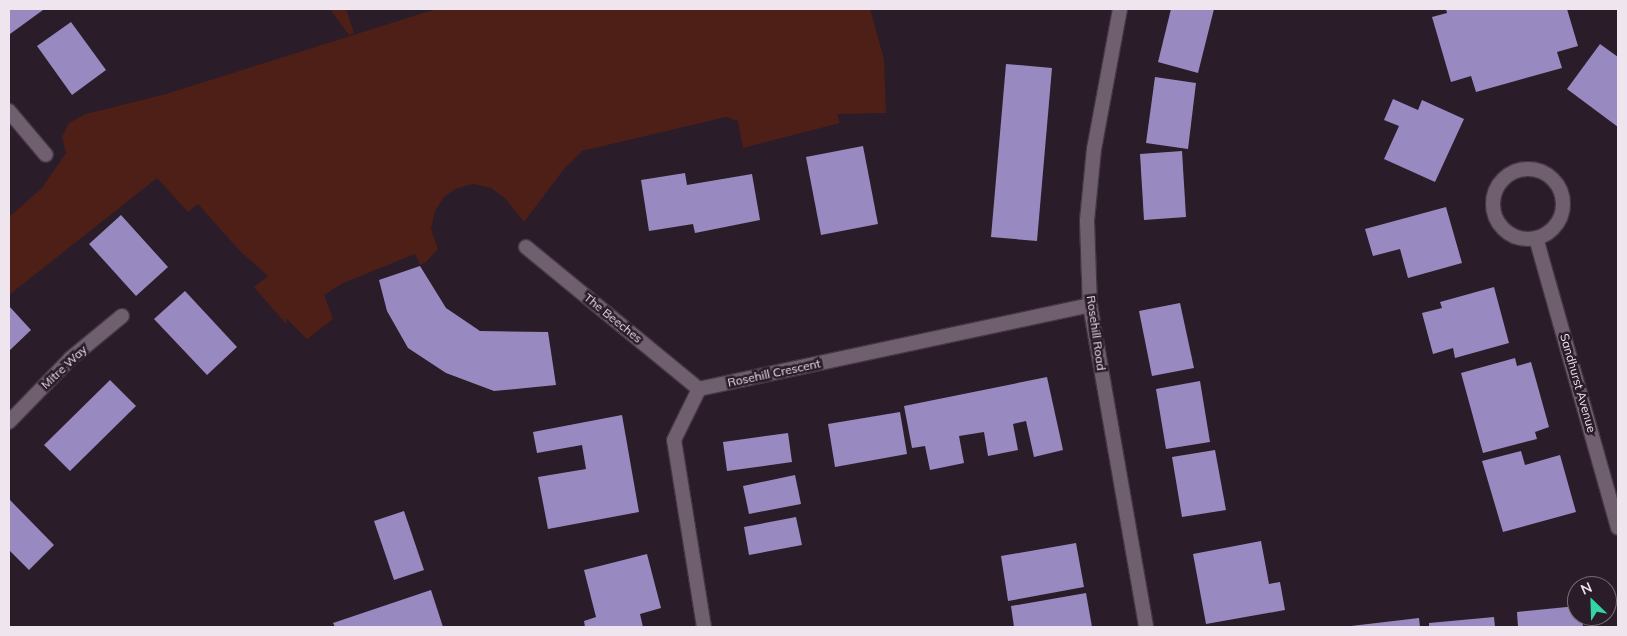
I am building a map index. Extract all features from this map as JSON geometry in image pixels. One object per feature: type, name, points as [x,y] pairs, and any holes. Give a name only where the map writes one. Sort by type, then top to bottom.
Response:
[{"type":"street","name":"Rosehill Road","points":[[1120,9],[1092,167],[1087,221],[1090,305],[1146,627]]},
{"type":"street","points":[[9,111],[46,155]]},
{"type":"street","points":[[1524,169],[1546,174],[1561,192],[1561,215],[1551,229],[1536,238],[1525,239],[1504,230],[1494,210],[1497,188],[1503,179],[1524,169]]},
{"type":"street","name":"Sandhurst Avenue","points":[[1536,238],[1618,528]]},
{"type":"street","name":"The Beeches","points":[[526,247],[699,389]]},
{"type":"street","name":"Rosehill Crescent","points":[[699,389],[1090,305]]},
{"type":"street","name":"Mitre Way","points":[[9,422],[71,358],[122,316]]},
{"type":"street","points":[[699,389],[674,440],[704,627]]},
{"type":"shaded area","points":[[330,9],[346,9],[354,33],[349,35]]},
{"type":"shaded area","points":[[436,9],[870,9],[884,59],[886,113],[837,114],[840,123],[743,148],[738,121],[726,117],[582,151],[564,169],[524,222],[505,198],[491,188],[473,184],[455,189],[444,197],[435,211],[431,229],[438,249],[425,263],[420,265],[415,254],[343,283],[324,295],[333,319],[307,339],[286,318],[286,324],[254,287],[268,276],[240,251],[198,204],[188,212],[157,178],[9,295],[9,217],[42,188],[66,153],[62,137],[69,123],[86,114],[166,94]]},
{"type":"building","points":[[9,9],[42,9],[43,10],[10,34]]},
{"type":"building","points":[[1171,9],[1214,9],[1198,73],[1158,62]]},
{"type":"building","points":[[1446,9],[1567,9],[1578,46],[1557,52],[1562,68],[1476,92],[1471,76],[1451,82],[1432,17],[1447,13]]},
{"type":"building","points":[[71,22],[106,70],[72,95],[37,46]]},
{"type":"building","points":[[1600,44],[1618,57],[1618,127],[1567,89]]},
{"type":"building","points":[[1006,64],[1052,68],[1037,241],[991,237]]},
{"type":"building","points":[[1155,77],[1196,83],[1188,149],[1146,143]]},
{"type":"building","points":[[1393,99],[1418,110],[1422,100],[1464,119],[1435,182],[1384,159],[1399,126],[1384,120]]},
{"type":"building","points":[[863,146],[878,224],[821,235],[806,157]]},
{"type":"building","points":[[1182,151],[1186,217],[1144,220],[1140,154]]},
{"type":"building","points":[[685,173],[687,185],[752,174],[760,220],[695,233],[693,224],[649,231],[641,180]]},
{"type":"building","points":[[1446,207],[1462,263],[1408,278],[1400,249],[1373,256],[1365,229]]},
{"type":"building","points":[[121,215],[168,267],[136,296],[89,244]]},
{"type":"building","points":[[420,266],[446,308],[480,331],[548,332],[556,385],[494,391],[446,373],[408,348],[387,311],[379,280]]},
{"type":"building","points":[[1494,287],[1509,343],[1455,358],[1453,348],[1433,354],[1422,313],[1442,308],[1440,302]]},
{"type":"building","points":[[185,291],[237,347],[207,375],[154,319]]},
{"type":"building","points":[[1180,303],[1194,368],[1152,376],[1139,311]]},
{"type":"building","points":[[9,306],[31,330],[9,351]]},
{"type":"building","points":[[1515,358],[1517,366],[1531,362],[1549,427],[1535,432],[1537,439],[1483,453],[1461,373]]},
{"type":"building","points":[[1047,377],[1063,450],[1034,457],[1026,421],[1013,424],[1018,450],[988,456],[984,432],[959,436],[964,463],[930,470],[925,446],[912,448],[904,406]]},
{"type":"building","points":[[110,380],[136,406],[70,471],[44,445]]},
{"type":"building","points":[[1200,381],[1210,442],[1166,449],[1156,389]]},
{"type":"building","points":[[900,412],[907,454],[835,467],[828,424]]},
{"type":"building","points":[[622,415],[639,512],[548,529],[538,477],[586,469],[582,445],[537,453],[533,432]]},
{"type":"building","points":[[788,433],[792,462],[727,471],[723,442]]},
{"type":"building","points":[[1215,450],[1226,510],[1182,517],[1172,457]]},
{"type":"building","points":[[1521,451],[1525,465],[1560,455],[1576,512],[1503,532],[1482,461]]},
{"type":"building","points":[[795,475],[801,504],[749,514],[743,486]]},
{"type":"building","points":[[9,499],[54,545],[29,570],[9,550]]},
{"type":"building","points":[[404,511],[424,570],[394,580],[374,521]]},
{"type":"building","points":[[796,517],[802,545],[749,555],[744,527]]},
{"type":"building","points":[[1261,541],[1269,584],[1280,582],[1285,610],[1206,624],[1193,554]]},
{"type":"building","points":[[1076,543],[1084,587],[1008,601],[1001,556]]},
{"type":"building","points":[[647,554],[661,608],[640,614],[643,627],[585,627],[584,621],[596,617],[584,570]]},
{"type":"building","points":[[431,590],[443,627],[335,627],[333,623]]},
{"type":"building","points":[[1086,593],[1092,627],[1014,627],[1011,606]]},
{"type":"building","points":[[1567,607],[1567,626],[1583,627],[1518,627],[1517,612]]},
{"type":"building","points":[[1494,617],[1495,627],[1429,627],[1429,623]]},
{"type":"building","points":[[1419,618],[1420,627],[1351,627],[1351,626]]}]
